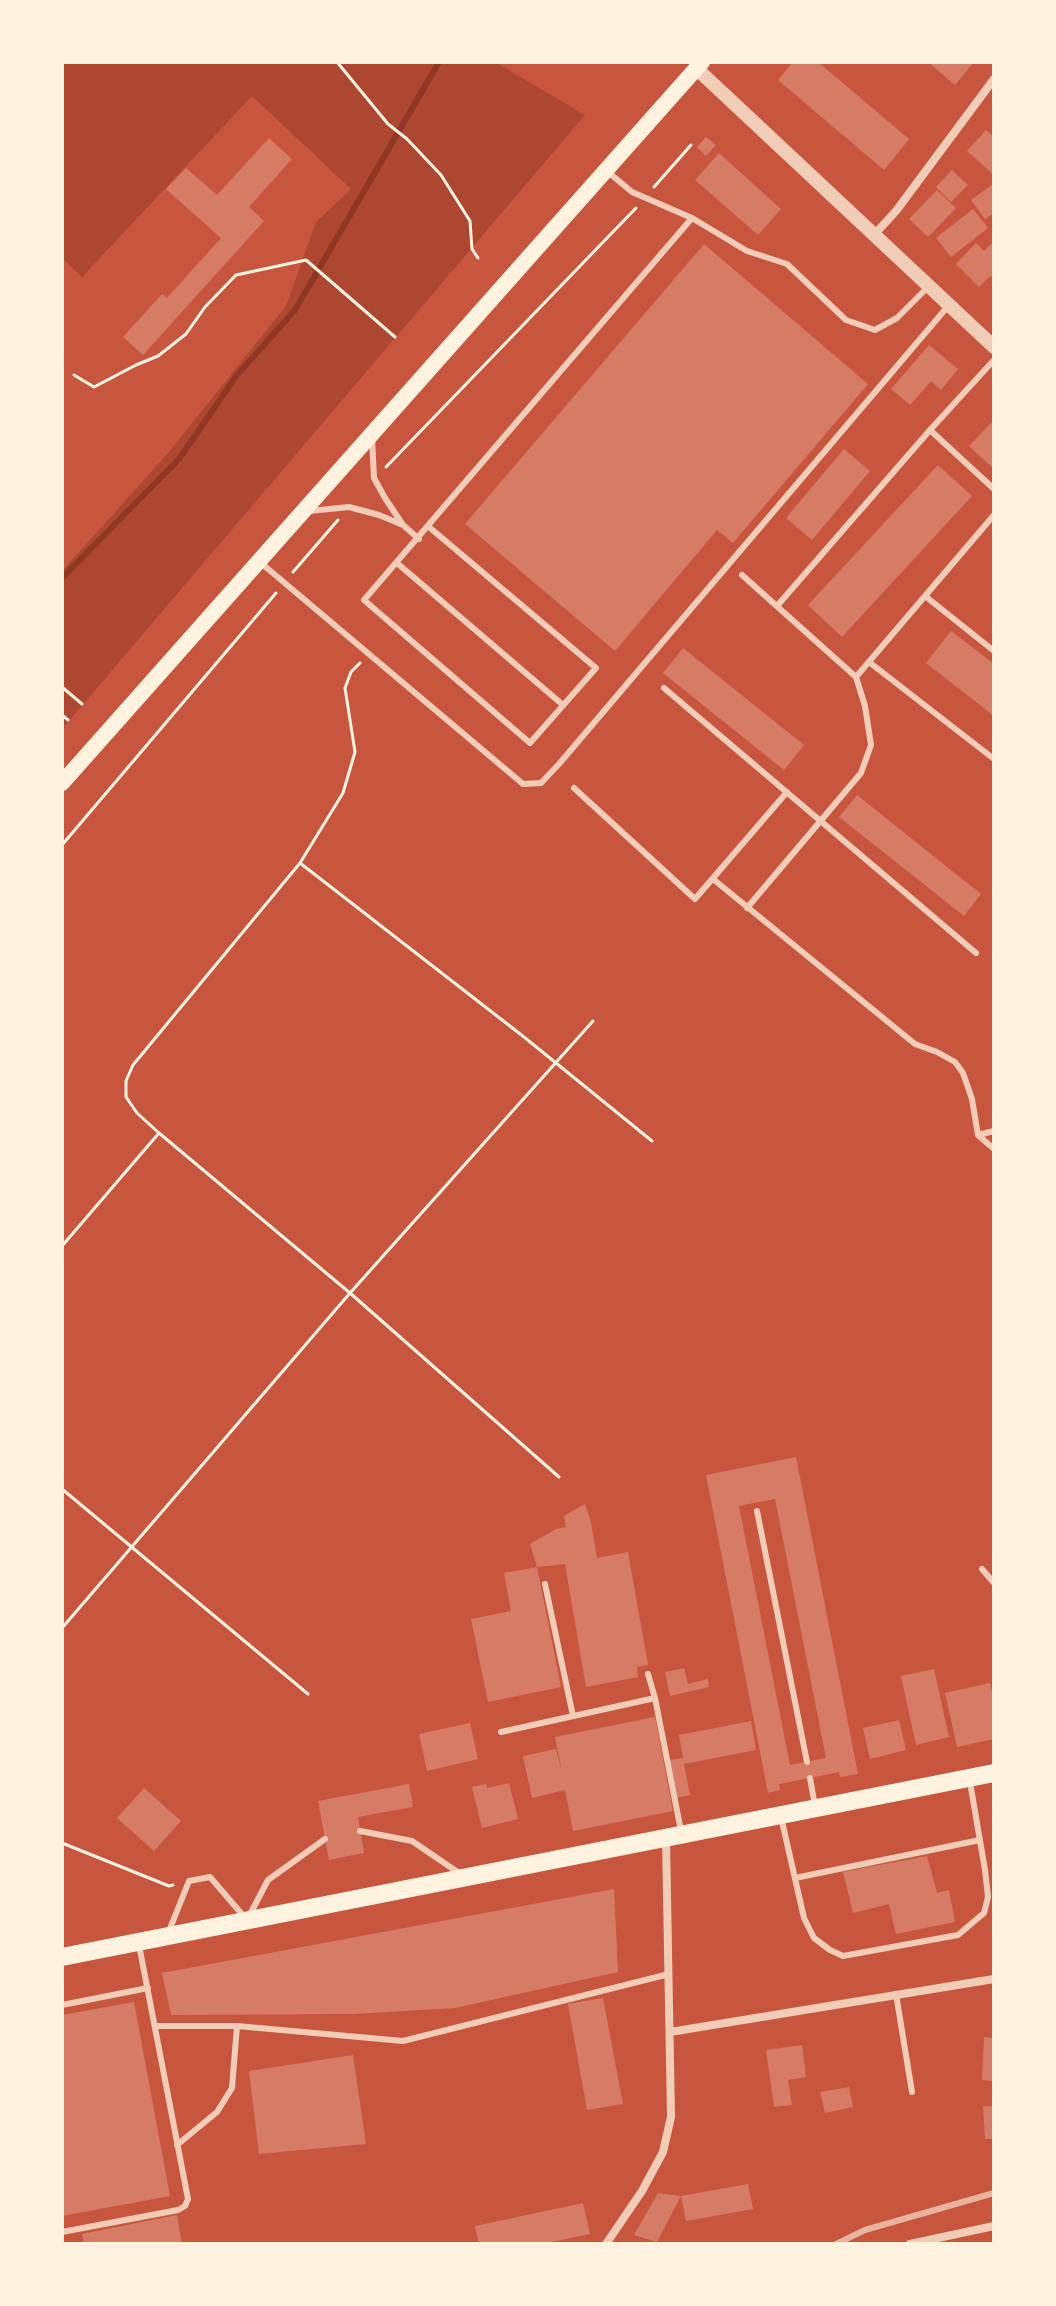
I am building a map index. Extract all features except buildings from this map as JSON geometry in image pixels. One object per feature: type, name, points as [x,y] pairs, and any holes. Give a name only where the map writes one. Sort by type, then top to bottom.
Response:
[{"type":"main road","points":[[62,783],[699,65]]},
{"type":"main road","points":[[62,1957],[994,1773]]},
{"type":"street","points":[[699,65],[994,347]]},
{"type":"street","points":[[874,235],[896,211],[994,79]]},
{"type":"street","points":[[606,2244],[642,2191],[663,2152],[671,2117],[669,1974],[674,1836]]},
{"type":"street","points":[[670,2032],[994,1979]]},
{"type":"street","points":[[910,2244],[994,2226]]},
{"type":"lane","points":[[606,170],[632,192],[692,218],[747,251],[787,264],[846,320],[875,330],[897,318],[929,286]]},
{"type":"lane","points":[[429,527],[596,668],[530,743],[364,600],[692,218]]},
{"type":"lane","points":[[259,561],[523,784],[541,783],[949,305]]},
{"type":"lane","points":[[777,606],[994,360]]},
{"type":"lane","points":[[930,430],[994,489]]},
{"type":"lane","points":[[372,434],[374,478],[403,525],[419,539]]},
{"type":"lane","points":[[303,512],[349,507],[403,525]]},
{"type":"lane","points":[[856,677],[994,515]]},
{"type":"lane","points":[[397,563],[563,705]]},
{"type":"lane","points":[[742,575],[856,677],[865,706],[871,745],[861,773],[747,908]]},
{"type":"lane","points":[[925,596],[994,651]]},
{"type":"lane","points":[[869,662],[994,759]]},
{"type":"lane","points":[[664,688],[976,953]]},
{"type":"lane","points":[[574,788],[695,899],[787,792]]},
{"type":"lane","points":[[713,879],[915,1044],[955,1062],[963,1073],[972,1099],[978,1135],[994,1149]]},
{"type":"lane","points":[[978,1135],[994,1131]]},
{"type":"lane","points":[[757,1511],[807,1762]]},
{"type":"lane","points":[[982,1569],[994,1583]]},
{"type":"lane","points":[[545,1584],[573,1716]]},
{"type":"lane","points":[[648,1674],[655,1698],[674,1836]]},
{"type":"lane","points":[[501,1732],[655,1698]]},
{"type":"lane","points":[[810,1778],[816,1809]]},
{"type":"lane","points":[[781,1815],[804,1918],[814,1938],[830,1950],[843,1956],[958,1935],[984,1913],[988,1897],[969,1778]]},
{"type":"lane","points":[[360,1831],[412,1841],[465,1877]]},
{"type":"lane","points":[[167,1936],[189,1881],[210,1877],[247,1920],[268,1880],[325,1839]]},
{"type":"lane","points":[[795,1878],[980,1840]]},
{"type":"lane","points":[[62,2232],[178,2210],[185,2206],[188,2199],[138,1942]]},
{"type":"lane","points":[[155,2026],[237,2026],[403,2041],[669,1974]]},
{"type":"lane","points":[[62,2005],[148,1988]]},
{"type":"lane","points":[[896,1994],[912,2092]]},
{"type":"lane","points":[[177,2145],[217,2112],[232,2088],[237,2026]]},
{"type":"path","points":[[337,62],[388,124],[441,175],[470,221],[472,249],[478,258]]},
{"type":"path","points":[[74,375],[94,387],[158,356],[186,334],[205,307],[236,275],[306,260],[395,337]]},
{"type":"path","points":[[369,654],[351,672],[345,688],[355,752],[343,793],[300,863],[133,1065],[126,1081],[126,1097],[137,1113],[159,1133],[350,1293],[559,1477]]},
{"type":"path","points":[[62,687],[82,704]]},
{"type":"path","points":[[62,715],[68,720]]},
{"type":"path","points":[[300,863],[652,1141]]},
{"type":"path","points":[[62,1628],[350,1293],[593,1021]]},
{"type":"path","points":[[62,1246],[159,1133]]},
{"type":"path","points":[[62,1489],[308,1694]]},
{"type":"path","points":[[62,1843],[169,1886],[189,1881]]},
{"type":"shaded area","points":[[62,62],[495,62],[585,115],[62,729],[62,571],[169,452],[286,306],[316,222],[351,189],[252,96],[82,277],[62,258]]},
{"type":"waterway","points":[[62,578],[179,459],[237,375],[295,310],[439,62]]},
{"type":"railway","points":[[836,2244],[865,2230],[994,2193]]}]
